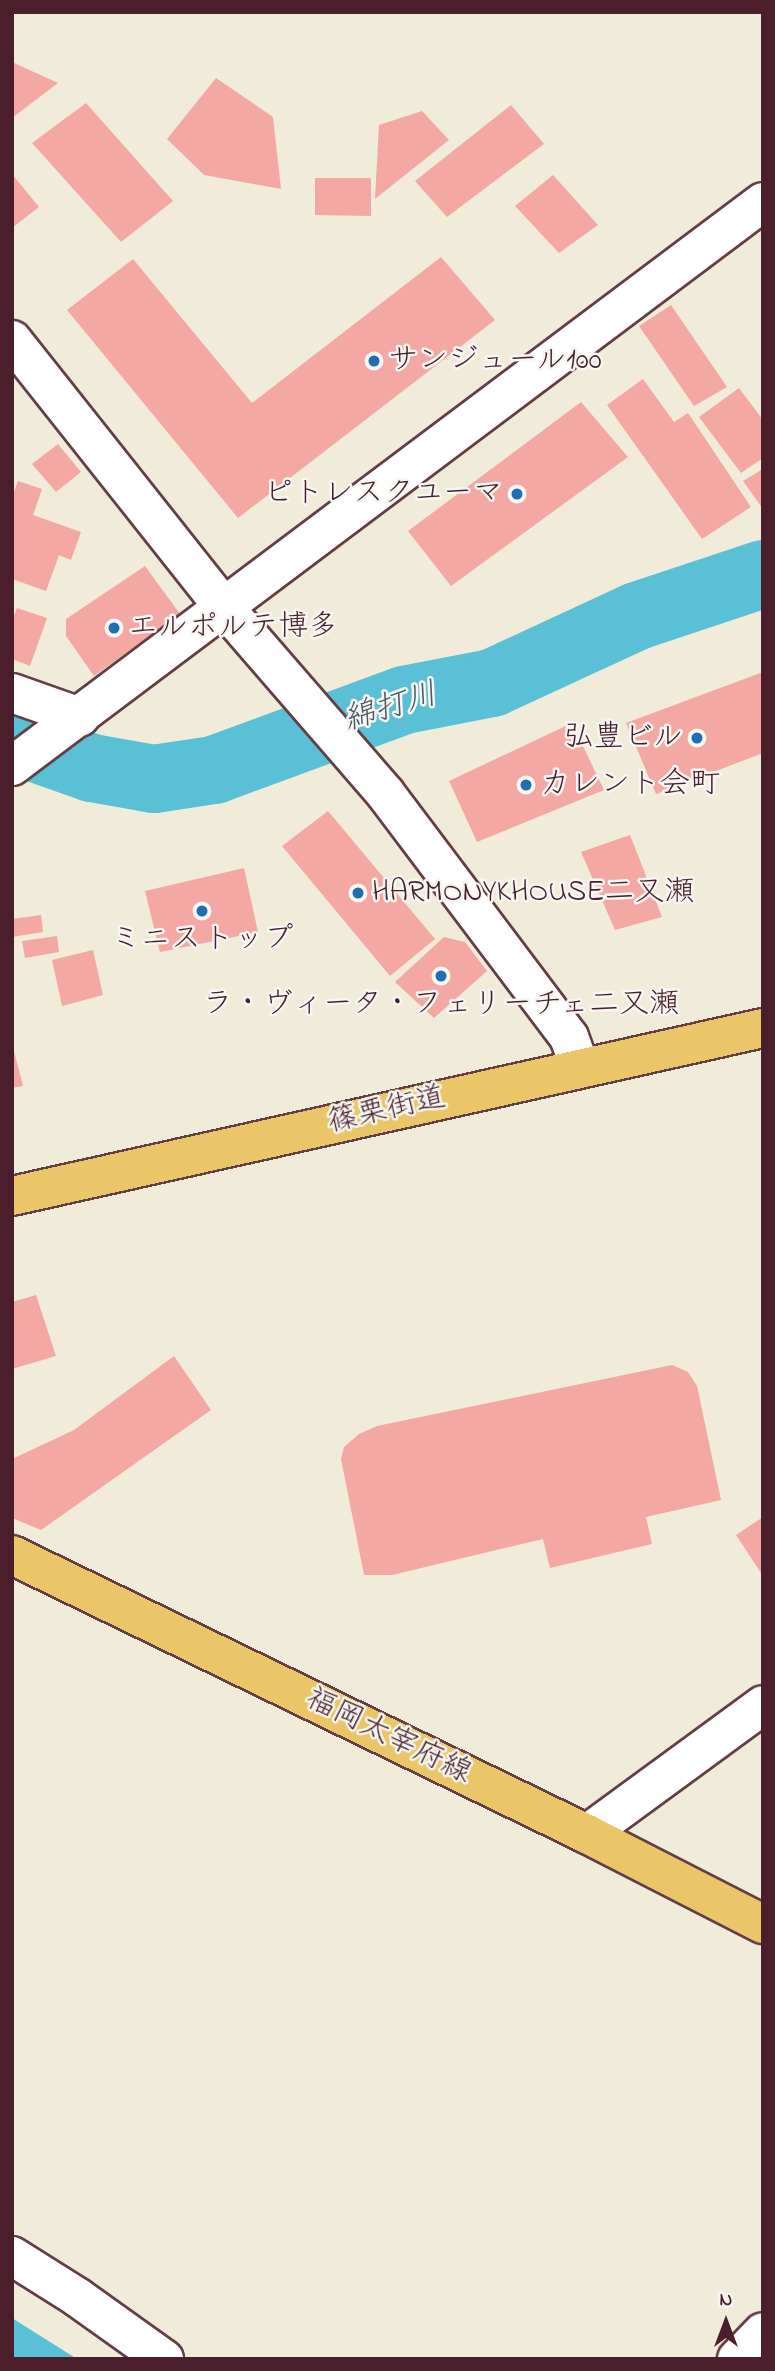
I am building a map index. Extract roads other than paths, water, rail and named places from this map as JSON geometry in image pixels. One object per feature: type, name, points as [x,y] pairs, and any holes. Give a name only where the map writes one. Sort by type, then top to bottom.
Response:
[{"type":"main road","name":"篠栗街道","points":[[12,1196],[763,1028]]},
{"type":"main road","name":"福岡太宰府線","points":[[12,1555],[587,1834],[763,1924]]},
{"type":"street","points":[[12,766],[763,202]]},
{"type":"street","points":[[12,340],[223,607],[304,696],[385,793],[569,1037],[580,1068]]},
{"type":"street","points":[[12,693],[66,727]]},
{"type":"street","points":[[587,1834],[763,1705]]},
{"type":"street","points":[[12,2256],[77,2297],[163,2359]]},
{"type":"water","points":[[12,2318],[77,2359],[12,2359]]},
{"type":"waterway","name":"綿打川","points":[[12,740],[92,768],[154,779],[214,770],[404,700],[492,683],[637,616],[763,574]]},
{"type":"place","name":"サンジュール100","points":[[374,361]]},
{"type":"place","name":"ピトレスクユーマ","points":[[517,494]]},
{"type":"place","name":"エルポルテ博多","points":[[114,628]]},
{"type":"place","name":"弘豊ビル","points":[[697,738]]},
{"type":"place","name":"カレント会町","points":[[526,785]]},
{"type":"place","name":"HARMONYKHOUSE二又瀬","points":[[358,893]]},
{"type":"place","name":"ミニストップ","points":[[202,911]]},
{"type":"place","name":"ラ・ヴィータ・フェリーチェ二又瀬","points":[[441,976]]}]
